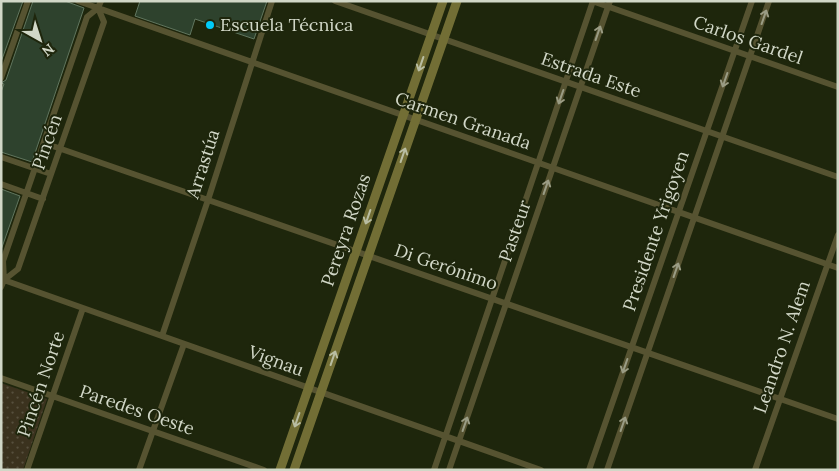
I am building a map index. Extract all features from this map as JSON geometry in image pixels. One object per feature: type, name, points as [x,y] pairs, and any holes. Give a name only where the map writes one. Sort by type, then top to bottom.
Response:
[{"type":"street","points":[[1,78],[28,1]]},
{"type":"street","name":"Carmen Granada","points":[[78,1],[99,5],[251,62],[838,268]]},
{"type":"street","name":"Arrastúa","points":[[162,336],[272,1]]},
{"type":"street","name":"Estrada Este","points":[[335,1],[838,177]]},
{"type":"street","name":"Pereyra Rozas","points":[[280,470],[443,1]]},
{"type":"street","name":"Pereyra Rozas","points":[[294,470],[457,1]]},
{"type":"street","name":"Carlos Gardel","points":[[593,1],[609,4],[750,57],[838,87]]},
{"type":"street","name":"Pasteur","points":[[434,470],[593,1]]},
{"type":"street","name":"Presidente Yrigoyen","points":[[589,470],[752,1]]},
{"type":"street","name":"Presidente Yrigoyen","points":[[607,470],[769,1]]},
{"type":"street","name":"Pasteur","points":[[449,470],[609,4]]},
{"type":"street","name":"Pincén","points":[[99,5],[104,22],[43,199],[18,269],[2,282],[3,262],[87,17],[99,5]]},
{"type":"street","name":"Di Gerónimo","points":[[44,143],[838,419]]},
{"type":"street","points":[[1,157],[51,174]]},
{"type":"street","points":[[1,184],[43,199]]},
{"type":"street","name":"Leandro N. Alem","points":[[755,470],[838,235]]},
{"type":"street","name":"Vignau","points":[[2,282],[83,308],[541,470]]},
{"type":"street","name":"Pincén Norte","points":[[27,470],[83,308]]},
{"type":"street","points":[[139,470],[184,344]]},
{"type":"street","name":"Paredes Oeste","points":[[1,378],[264,470]]},
{"type":"shaded area","points":[[1,383],[47,399],[23,470],[1,470]]},
{"type":"building","points":[[1,1],[23,1],[1,62]]},
{"type":"building","points":[[33,1],[65,1],[84,8],[32,162],[1,152],[1,92],[4,84],[1,83],[6,80]]},
{"type":"building","name":"Escuela Técnica","points":[[140,1],[267,1],[254,39],[195,19],[190,35],[135,16]]},
{"type":"building","points":[[1,189],[20,196],[1,250]]},
{"type":"place","name":"Escuela Técnica","points":[[210,25]]}]
